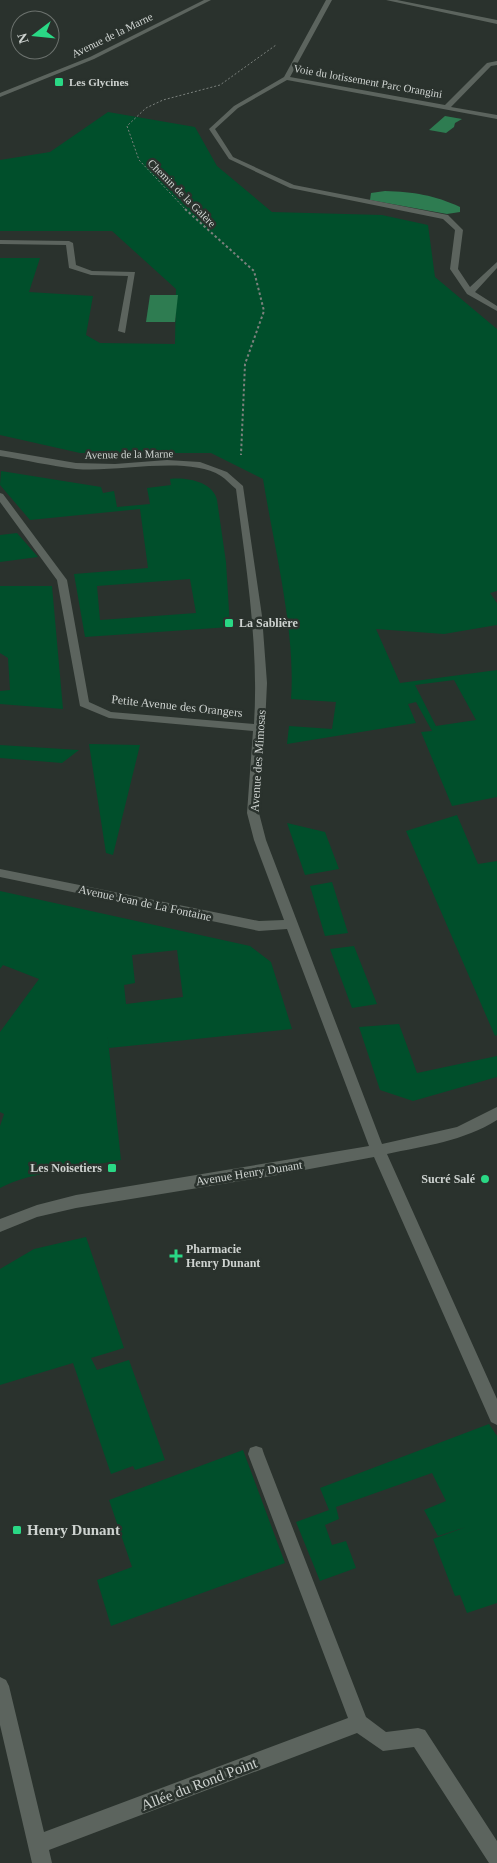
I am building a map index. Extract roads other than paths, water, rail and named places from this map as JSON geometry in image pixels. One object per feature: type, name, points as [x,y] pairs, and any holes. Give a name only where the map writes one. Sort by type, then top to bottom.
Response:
[{"type":"street","name":"Voie du lotissement Parc Orangini","points":[[328,0],[286,78],[236,107],[212,129],[231,158],[292,187],[445,217],[459,230],[454,269],[470,292],[497,309]]},
{"type":"street","points":[[389,0],[497,22]]},
{"type":"street","name":"Avenue de la Marne","points":[[0,95],[108,50],[205,1]]},
{"type":"street","name":"Voie du lotissement Parc Orangini","points":[[447,107],[489,64],[497,63]]},
{"type":"street","name":"Voie du lotissement Parc Orangini","points":[[286,78],[497,117]]},
{"type":"street","points":[[0,242],[69,243],[72,266],[91,273],[132,274],[122,331]]},
{"type":"street","points":[[470,292],[497,264]]},
{"type":"street","name":"Avenue de la Marne","points":[[0,452],[76,466],[115,467],[167,463],[200,465]]},
{"type":"street","name":"Avenue des Mimosas","points":[[200,465],[224,474],[240,488],[257,616],[262,683],[253,813],[260,840],[290,924],[378,1151],[497,1417]]},
{"type":"street","name":"Petite Avenue des Orangers","points":[[0,496],[62,580],[84,704],[109,715],[260,728]]},
{"type":"street","name":"Avenue Jean de La Fontaine","points":[[0,873],[259,926],[290,924]]},
{"type":"street","name":"Avenue Henry Dunant","points":[[0,1226],[22,1215],[64,1203],[378,1151],[442,1137],[494,1120]]},
{"type":"street","points":[[256,1454],[360,1723],[383,1742],[418,1737],[497,1858]]},
{"type":"street","points":[[0,1686],[42,1863]]},
{"type":"street","name":"Allée du Rond Point","points":[[38,1844],[360,1723]]},
{"type":"place","name":"Les Glycines","points":[[59,82]]},
{"type":"place","name":"La Sablière","points":[[229,623]]},
{"type":"place","name":"Les Noisetiers","points":[[112,1168]]},
{"type":"place","name":"Sucré Salé","points":[[485,1179]]},
{"type":"place","name":"Pharmacie Henry Dunant","points":[[176,1256]]},
{"type":"place","name":"Henry Dunant","points":[[17,1530]]}]
